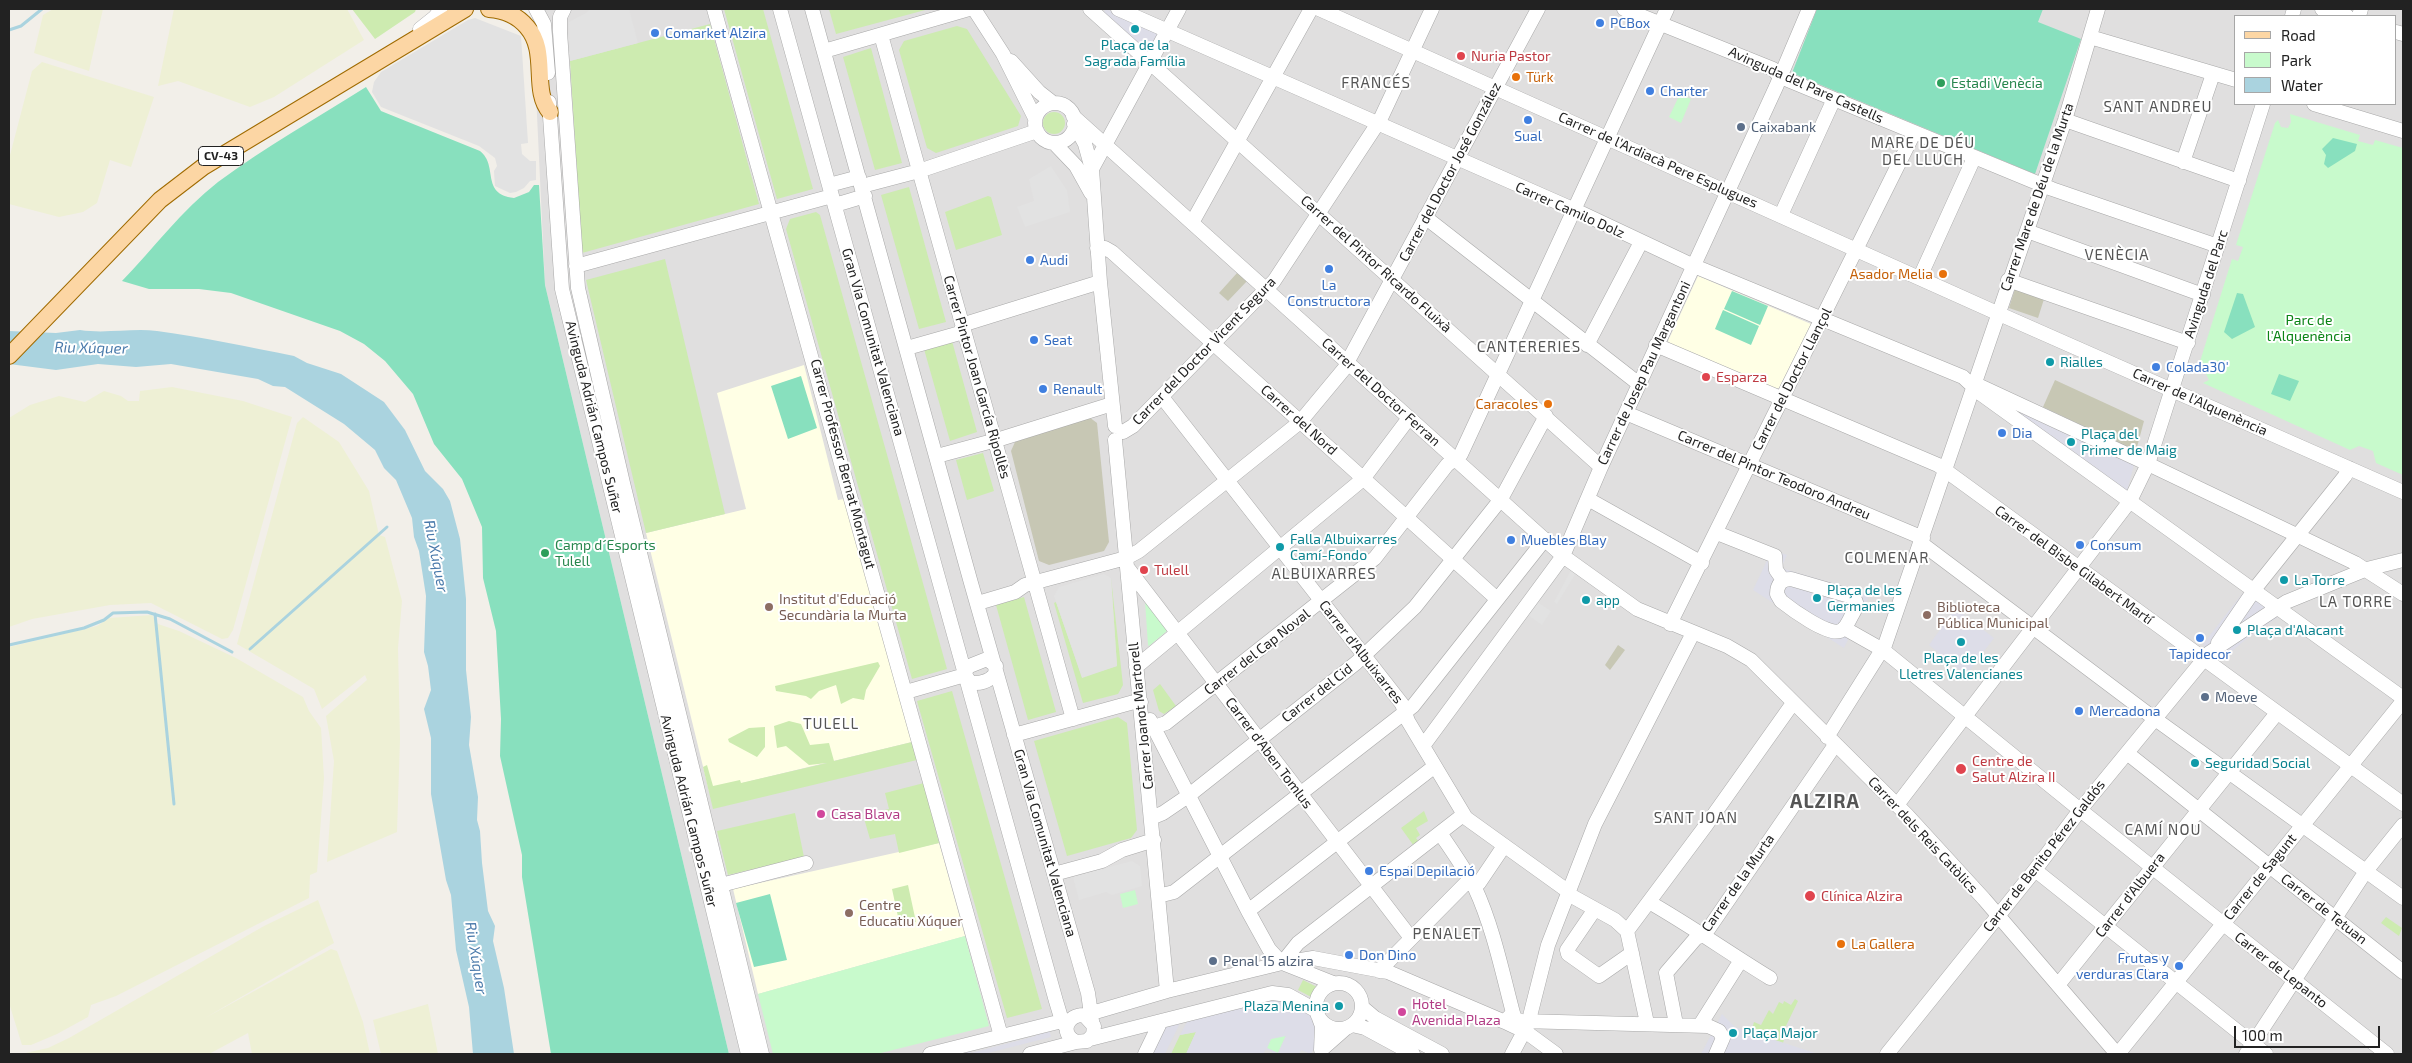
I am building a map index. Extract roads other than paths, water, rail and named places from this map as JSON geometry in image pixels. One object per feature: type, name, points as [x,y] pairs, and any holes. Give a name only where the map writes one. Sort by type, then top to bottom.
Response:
[{"type":"main road","points":[[389,54],[431,36],[467,15],[488,9],[499,9],[514,16],[532,32],[538,46],[543,101],[550,112]]},
{"type":"main road","name":"CV-43","points":[[9,356],[160,200],[203,167],[463,10]]},
{"type":"street","points":[[344,81],[423,27],[441,9]]},
{"type":"street","name":"Avinguda Adrián Campos Suñer","points":[[536,9],[542,17],[545,34],[562,289],[748,1054]]},
{"type":"street","name":"Avinguda Adrián Campos Suñer","points":[[564,9],[560,18],[560,32],[578,288],[623,483],[762,1054]]},
{"type":"street","name":"Carrer Professor Bernat Montagut","points":[[714,9],[773,212],[1001,1036]]},
{"type":"street","name":"Gran Via Comunitat Valenciana","points":[[780,9],[965,675],[1066,1023]]},
{"type":"street","name":"Gran Via Comunitat Valenciana","points":[[812,9],[1088,993],[1089,1017]]},
{"type":"street","points":[[824,51],[969,9]]},
{"type":"street","points":[[974,9],[1003,54],[1043,139],[1054,143],[1060,142],[1070,135],[1074,120],[1066,106],[1053,103],[1039,92],[1003,54]]},
{"type":"street","points":[[1090,9],[1150,63]]},
{"type":"street","points":[[1118,9],[1168,30]]},
{"type":"street","points":[[1092,170],[1180,9]]},
{"type":"street","points":[[1193,221],[1311,9]]},
{"type":"street","name":"Carrer de l'Ardiacà Pere Esplugues","points":[[1320,9],[1997,313]]},
{"type":"street","name":"Carrer del Doctor Vicent Segura","points":[[1117,433],[1133,426],[1268,289],[1377,124],[1432,9]]},
{"type":"street","name":"Carrer del Doctor José González","points":[[978,603],[1015,592],[1029,584],[1126,562],[1300,422],[1349,362],[1391,280],[1538,9]]},
{"type":"street","name":"Avinguda del Pare Castells","points":[[1624,9],[1773,69],[1780,77],[2042,186],[2218,246]]},
{"type":"street","name":"Carrer del Cap Noval","points":[[1154,727],[1166,723],[1374,558],[1447,465],[1465,448],[1667,9]]},
{"type":"street","name":"Carrer de Josep Pau Margantoni","points":[[1423,746],[1563,556],[1601,467],[1780,77],[1809,9]]},
{"type":"street","name":"Carrer Mare de Déu de la Murta","points":[[1922,540],[2008,280],[2065,120],[2098,9]]},
{"type":"street","points":[[2322,9],[2343,15]]},
{"type":"street","name":"Carrer Camilo Dolz","points":[[1168,30],[1575,210],[1694,266],[1963,377],[1974,385]]},
{"type":"street","name":"Carrer Pintor Joan García Ripollès","points":[[881,35],[996,440],[1029,584],[1073,719]]},
{"type":"street","points":[[2090,37],[2234,79]]},
{"type":"street","name":"Carrer del Pintor Ricardo Fluixà","points":[[1150,63],[1601,467]]},
{"type":"street","points":[[2183,162],[2213,74]]},
{"type":"street","points":[[1781,215],[1834,100]]},
{"type":"street","points":[[576,266],[919,171],[1036,124],[1042,108],[1053,103]]},
{"type":"street","name":"Avinguda del Parc","points":[[2148,464],[2263,105]]},
{"type":"street","points":[[2317,105],[2403,131]]},
{"type":"street","name":"Carrer del Doctor Ferran","points":[[1074,120],[1105,144],[1193,221],[1563,556],[1636,609],[1709,639]]},
{"type":"street","name":"Carrer Joanot Martorell","points":[[1074,120],[1087,149],[1092,170],[1092,196],[1112,404],[1117,433],[1126,562],[1141,702],[1167,992]]},
{"type":"street","points":[[2065,120],[2239,181]]},
{"type":"street","name":"Carrer del Doctor Llançol","points":[[1670,624],[1702,563],[1914,133]]},
{"type":"street","name":"Carrer Joanot Martorell","points":[[1054,143],[1076,166],[1092,196]]},
{"type":"street","points":[[1920,277],[1974,158]]},
{"type":"street","points":[[832,196],[862,187]]},
{"type":"street","points":[[1425,217],[1639,384]]},
{"type":"street","points":[[2027,231],[2203,295]]},
{"type":"street","points":[[1587,344],[1641,242]]},
{"type":"street","name":"Carrer del Nord","points":[[1097,248],[1108,249],[1497,600]]},
{"type":"street","points":[[2008,280],[2188,343]]},
{"type":"street","points":[[907,348],[960,333],[962,325],[1100,282]]},
{"type":"street","name":"Carrer de l'Alquenència","points":[[1997,313],[2403,492]]},
{"type":"street","name":"Carrer del Bisbe Gilabert Martí","points":[[1656,346],[1938,466],[2403,804]]},
{"type":"street","points":[[1974,385],[1984,387],[2299,535],[2366,570],[2403,594]]},
{"type":"street","points":[[1974,385],[1981,394],[2277,606],[2403,700]]},
{"type":"street","name":"Carrer d'Albuixarres","points":[[1162,397],[1322,601],[1405,711],[1408,721],[1463,815],[1569,893],[1622,924],[1627,931]]},
{"type":"street","points":[[937,456],[1112,404]]},
{"type":"street","name":"Carrer del Pintor Teodoro Andreu","points":[[1626,413],[1750,464],[1922,540],[2155,718],[2403,898]]},
{"type":"street","name":"Carrer del Cid","points":[[1151,818],[1163,813],[1188,796],[1364,656],[1416,606],[1501,499],[1546,416]]},
{"type":"street","points":[[1136,668],[1363,479],[1409,418]]},
{"type":"street","points":[[2044,440],[2047,426],[2055,420]]},
{"type":"street","points":[[1897,805],[2130,501],[2148,464]]},
{"type":"street","points":[[2203,659],[2234,628],[2254,591],[2345,476],[2348,468]]},
{"type":"street","points":[[1588,499],[1702,563]]},
{"type":"street","points":[[1716,533],[1775,556],[1776,570],[1783,580]]},
{"type":"street","points":[[1158,896],[1174,892],[1405,711],[1414,706],[1545,539]]},
{"type":"street","name":"Carrer de la Murta","points":[[1676,1024],[1666,973],[1696,938],[1704,935],[1831,741],[1883,650],[1922,540]]},
{"type":"street","points":[[2234,628],[2277,606],[2366,570],[2403,560]]},
{"type":"street","name":"Carrer d'Aben Tomlus","points":[[1126,562],[1216,684],[1411,938]]},
{"type":"street","points":[[1783,580],[1797,580],[1853,597],[1856,602],[1856,608],[1844,628],[1837,632],[1827,630],[1786,604],[1777,594],[1778,587],[1783,580]]},
{"type":"street","name":"Carrer de Lepanto","points":[[1844,628],[1883,650],[2222,924],[2388,1054]]},
{"type":"street","points":[[1512,1054],[1528,1026],[1547,948],[1595,824],[1693,633]]},
{"type":"street","name":"Carrer dels Reis Catòlics","points":[[1709,639],[1747,658],[1897,805],[1998,915],[2118,1054]]},
{"type":"street","name":"Carrer de Benito Pérez Galdós","points":[[1887,1054],[2035,870],[2080,810],[2203,659]]},
{"type":"street","points":[[906,692],[965,675],[973,683],[988,680],[996,674],[996,666]]},
{"type":"street","name":"Carrer de Sagunt","points":[[2118,1054],[2351,767],[2403,700]]},
{"type":"street","points":[[1014,734],[1134,702],[1141,702],[1219,856],[1269,949],[1282,963],[1335,983],[1354,987],[1360,996],[1362,1007],[1359,1017],[1320,1052]]},
{"type":"street","points":[[1647,1023],[1627,931],[1793,703]]},
{"type":"street","name":"Carrer d'Albuera","points":[[2058,985],[2277,712]]},
{"type":"street","name":"Carrer de Tetuan","points":[[2127,753],[2403,972]]},
{"type":"street","points":[[1147,768],[1158,760],[1170,759]]},
{"type":"street","points":[[1248,911],[1435,766]]},
{"type":"street","points":[[1282,963],[1298,943],[1463,815]]},
{"type":"street","points":[[2249,1049],[2366,871],[2403,825]]},
{"type":"street","points":[[1440,833],[1472,883],[1499,959],[1509,1018]]},
{"type":"street","points":[[1054,874],[1102,861],[1122,850],[1154,840]]},
{"type":"street","points":[[1379,971],[1411,938],[1472,883],[1479,883],[1504,846]]},
{"type":"street","points":[[722,885],[806,863]]},
{"type":"street","points":[[2035,870],[2176,982],[2249,1049],[2266,1054]]},
{"type":"street","points":[[1649,902],[1770,978]]},
{"type":"street","points":[[1595,909],[1567,950],[1568,954],[1599,976],[1632,953]]},
{"type":"street","points":[[930,1054],[1001,1036],[1066,1023],[1076,1016],[1089,1017],[1167,992],[1308,957],[1379,971],[1517,1020],[1528,1026],[1556,1054]]},
{"type":"street","points":[[1700,1025],[1741,960]]},
{"type":"street","points":[[1320,1052],[1322,1026],[1318,1014],[1317,1001],[1320,992],[1358,967]]},
{"type":"street","points":[[1030,1054],[1279,992],[1303,1002],[1334,1028],[1349,1026],[1365,1028],[1413,1054]]},
{"type":"street","points":[[1362,1007],[1375,1018],[1442,1054]]},
{"type":"street","points":[[1089,1017],[1094,1030],[1090,1039]]},
{"type":"street","points":[[1146,1051],[1161,1021]]},
{"type":"street","points":[[1066,1023],[1069,1036],[1076,1042]]},
{"type":"street","points":[[1528,1026],[1647,1023],[1700,1025],[1712,1027],[1718,1031],[1723,1038],[1719,1049]]},
{"type":"street","points":[[1136,1028],[1147,1037],[1146,1051]]},
{"type":"water","name":"Riu Xúquer","points":[[80,330],[148,330],[191,336],[294,356],[307,363],[341,374],[384,402],[405,430],[425,471],[443,489],[450,501],[460,539],[466,599],[466,670],[471,717],[469,745],[478,797],[477,820],[480,831],[488,911],[495,926],[493,941],[504,988],[514,1054],[473,1054],[469,1007],[456,950],[451,895],[446,880],[431,794],[431,738],[424,709],[431,690],[424,652],[426,596],[412,518],[396,480],[384,468],[375,450],[344,424],[285,387],[273,386],[258,379],[171,364],[136,367],[98,364],[56,370],[9,364],[9,331],[56,333]]},
{"type":"waterway","points":[[9,30],[21,26],[42,9]]},
{"type":"waterway","points":[[250,649],[387,527]]},
{"type":"waterway","points":[[9,645],[84,628],[104,620],[113,613],[147,612],[170,619],[232,652]]},
{"type":"waterway","points":[[155,614],[174,804]]},
{"type":"place","name":"PCBox","points":[[1600,23]]},
{"type":"place","name":"Plaça de la Sagrada Família","points":[[1135,29]]},
{"type":"place","name":"Comarket Alzira","points":[[655,33]]},
{"type":"place","name":"Nuria Pastor","points":[[1461,56]]},
{"type":"place","name":"Türk","points":[[1516,77]]},
{"type":"place","name":"Estadi Venècia","points":[[1941,83]]},
{"type":"place","name":"Charter","points":[[1650,91]]},
{"type":"place","name":"Sual","points":[[1528,120]]},
{"type":"place","name":"Caixabank","points":[[1741,127]]},
{"type":"place","name":"Audi","points":[[1030,260]]},
{"type":"place","name":"La Constructora","points":[[1329,269]]},
{"type":"place","name":"Asador Melia","points":[[1943,274]]},
{"type":"place","name":"Seat","points":[[1034,340]]},
{"type":"place","name":"Rialles","points":[[2050,362]]},
{"type":"place","name":"Colada30'","points":[[2156,367]]},
{"type":"place","name":"Esparza","points":[[1706,377]]},
{"type":"place","name":"Renault","points":[[1043,389]]},
{"type":"place","name":"Caracoles","points":[[1548,404]]},
{"type":"place","name":"Dia","points":[[2002,433]]},
{"type":"place","name":"Plaça del Primer de Maig","points":[[2071,442]]},
{"type":"place","name":"Muebles Blay","points":[[1511,540]]},
{"type":"place","name":"Consum","points":[[2080,545]]},
{"type":"place","name":"Falla Albuixarres Camí-Fondo","points":[[1280,547]]},
{"type":"place","name":"Camp d´Esports Tulell","points":[[545,553]]},
{"type":"place","name":"Tulell","points":[[1144,570]]},
{"type":"place","name":"La Torre","points":[[2284,580]]},
{"type":"place","name":"Plaça de les Germanies","points":[[1817,598]]},
{"type":"place","name":"app","points":[[1586,600]]},
{"type":"place","name":"Institut d'Educació Secundària la Murta","points":[[769,607]]},
{"type":"place","name":"Biblioteca Pública Municipal","points":[[1927,615]]},
{"type":"place","name":"Plaça d'Alacant","points":[[2237,630]]},
{"type":"place","name":"Tapidecor","points":[[2200,638]]},
{"type":"place","name":"Plaça de les Lletres Valencianes","points":[[1961,642]]},
{"type":"place","name":"Moeve","points":[[2205,697]]},
{"type":"place","name":"Mercadona","points":[[2079,711]]},
{"type":"place","name":"Seguridad Social","points":[[2195,763]]},
{"type":"place","name":"Centre de Salut Alzira II","points":[[1961,769]]},
{"type":"place","name":"Casa Blava","points":[[821,814]]},
{"type":"place","name":"Espai Depilació","points":[[1369,871]]},
{"type":"place","name":"Clínica Alzira","points":[[1810,896]]},
{"type":"place","name":"Centre Educatiu Xúquer","points":[[849,913]]},
{"type":"place","name":"La Gallera","points":[[1841,944]]},
{"type":"place","name":"Don Dino","points":[[1349,955]]},
{"type":"place","name":"Penal 15 alzira","points":[[1213,961]]},
{"type":"place","name":"Frutas y verduras Clara","points":[[2179,966]]},
{"type":"place","name":"Plaza Menina","points":[[1339,1006]]},
{"type":"place","name":"Hotel Avenida Plaza","points":[[1402,1012]]},
{"type":"place","name":"Plaça Major","points":[[1733,1033]]},
{"type":"district","name":"FRANCÉS","points":[[1376,83]]},
{"type":"district","name":"SANT ANDREU","points":[[2158,107]]},
{"type":"district","name":"MARE DE DÉU DEL LLUCH","points":[[1923,152]]},
{"type":"district","name":"VENÈCIA","points":[[2117,255]]},
{"type":"district","name":"CANTERERIES","points":[[1529,347]]},
{"type":"district","name":"COLMENAR","points":[[1887,558]]},
{"type":"district","name":"ALBUIXARRES","points":[[1324,574]]},
{"type":"district","name":"LA TORRE","points":[[2356,602]]},
{"type":"district","name":"TULELL","points":[[831,724]]},
{"type":"district","name":"ALZIRA","points":[[1825,802]]},
{"type":"district","name":"SANT JOAN","points":[[1696,818]]},
{"type":"district","name":"CAMÍ NOU","points":[[2163,830]]},
{"type":"district","name":"PENALET","points":[[1447,934]]},
{"type":"park label","name":"Parc de l'Alquenència","points":[[2309,328]]}]
